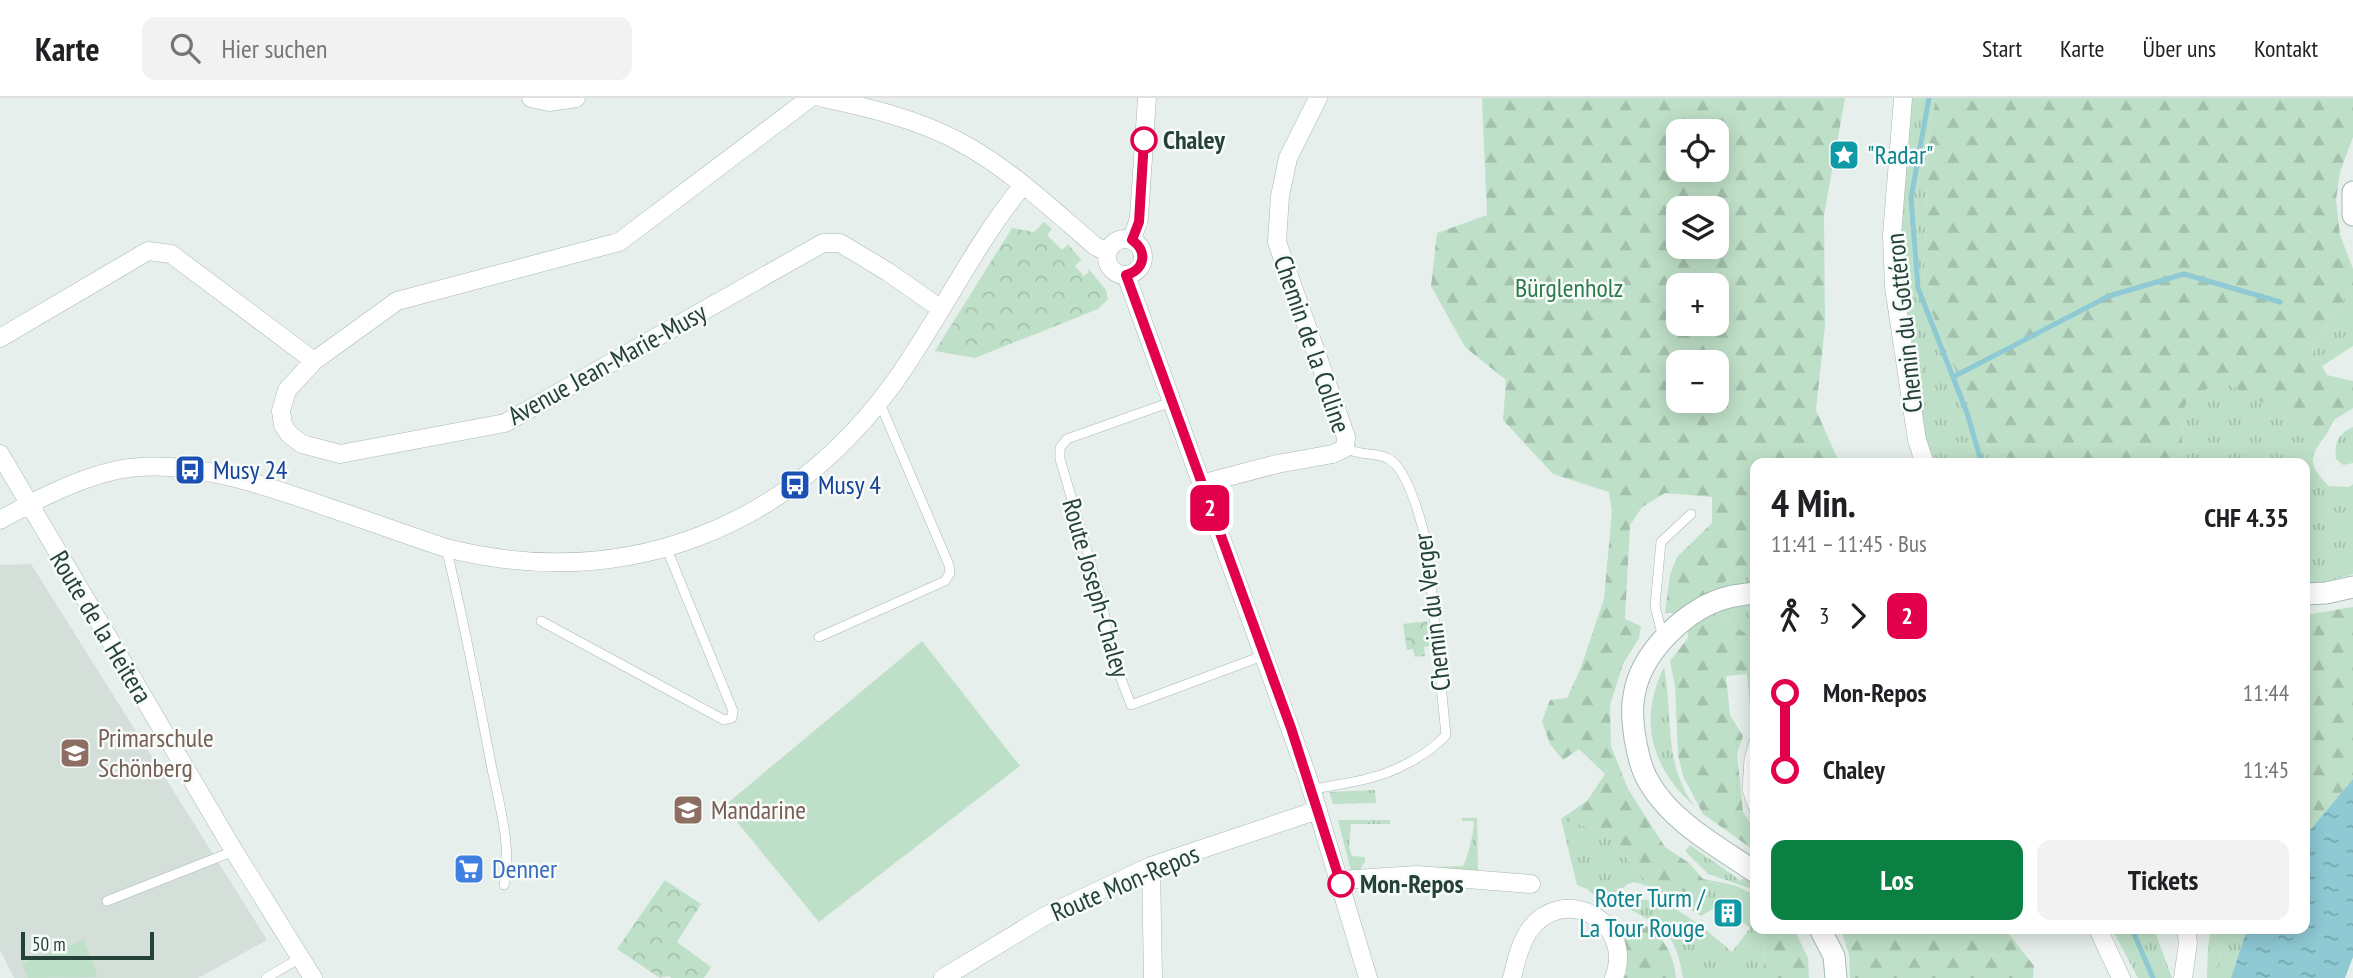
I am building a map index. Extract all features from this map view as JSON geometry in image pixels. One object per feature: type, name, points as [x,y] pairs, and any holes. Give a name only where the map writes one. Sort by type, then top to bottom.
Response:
[{"type":"main road","points":[[2353,192],[2353,215]]},
{"type":"main road","points":[[2310,594],[2353,587]]},
{"type":"main road","points":[[1750,594],[1727,597],[1698,611],[1671,631],[1642,671],[1634,695],[1633,724],[1639,760],[1649,783],[1662,801],[1696,831],[1750,869]]},
{"type":"main road","points":[[1824,934],[1834,956],[1836,978]]},
{"type":"street","points":[[531,98],[549,102],[576,98]]},
{"type":"street","name":"Avenue Jean-Marie-Musy","points":[[810,98],[619,242],[397,301],[314,361],[287,390],[281,411],[283,425],[289,434],[302,443],[340,454],[505,423],[823,243],[840,243],[941,309]]},
{"type":"street","points":[[823,98],[875,103],[958,141],[1023,185],[1096,246],[1107,252]]},
{"type":"street","points":[[1132,240],[1139,218],[1147,98]]},
{"type":"street","name":"Chemin de la Colline","points":[[1201,484],[1278,464],[1333,454],[1345,448],[1346,437],[1277,242],[1280,196],[1288,158],[1318,98]]},
{"type":"street","name":"Chemin du Gottéron","points":[[1903,98],[1892,235],[1895,287],[1917,440],[1923,458]]},
{"type":"street","points":[[0,520],[29,504],[83,481],[118,470],[151,467],[231,477],[471,554],[525,562],[577,562],[629,557],[666,547],[726,526],[777,498],[830,456],[854,432],[896,379],[967,266],[1023,185]]},
{"type":"street","points":[[1117,240],[1132,240],[1141,248],[1142,260],[1137,270],[1126,275],[1120,274],[1111,268],[1107,252],[1117,240]]},
{"type":"street","points":[[0,338],[148,251],[171,254],[314,361]]},
{"type":"street","points":[[1126,275],[1312,790],[1368,978]]},
{"type":"street","name":"Route de la Heitera","points":[[0,454],[234,851],[313,978]]},
{"type":"street","name":"Route Mon-Repos","points":[[943,978],[1045,916],[1151,866],[1318,810]]},
{"type":"street","points":[[1151,866],[1153,978]]},
{"type":"street","points":[[1340,880],[1418,875],[1531,884]]},
{"type":"street","points":[[1512,978],[1518,951],[1530,930],[1546,916],[1565,909],[1585,911],[1607,926],[1615,939],[1619,956],[1614,978]]},
{"type":"street","points":[[2100,934],[2122,978]]},
{"type":"street","points":[[2183,978],[2187,934]]},
{"type":"lane","points":[[819,637],[945,581],[950,573],[949,565],[879,401]]},
{"type":"lane","name":"Route Joseph-Chaley","points":[[1171,402],[1067,439],[1060,448],[1060,459],[1103,605],[1109,647],[1116,669],[1131,705],[1265,655]]},
{"type":"lane","name":"Chemin du Verger","points":[[1312,790],[1378,776],[1410,761],[1439,743],[1446,735],[1427,545],[1422,520],[1400,470],[1388,458],[1356,454],[1345,448]]},
{"type":"lane","points":[[1671,631],[1655,607],[1661,542],[1691,514]]},
{"type":"lane","points":[[541,621],[724,720],[732,718],[733,711],[666,547]]},
{"type":"lane","points":[[446,548],[463,615],[500,812],[507,859],[504,885]]},
{"type":"lane","points":[[1750,755],[1747,790],[1750,799]]},
{"type":"lane","points":[[107,901],[234,851]]},
{"type":"lane","points":[[266,978],[300,958]]},
{"type":"shaded area","name":"Primarschule Schönberg","points":[[31,564],[267,940],[198,978],[14,978],[0,950],[0,565]]},
{"type":"green space","name":"Bürglenholz","points":[[1482,98],[1845,98],[1824,215],[1825,326],[1816,410],[1837,458],[1750,458],[1750,564],[1679,613],[1665,613],[1670,575],[1677,557],[1712,523],[1712,497],[1665,493],[1642,507],[1630,525],[1625,619],[1641,626],[1639,638],[1623,664],[1610,705],[1611,746],[1628,789],[1665,847],[1689,863],[1703,879],[1734,885],[1750,893],[1750,906],[1727,886],[1707,882],[1687,904],[1644,879],[1605,832],[1561,819],[1587,801],[1605,774],[1579,749],[1563,760],[1550,744],[1542,721],[1550,700],[1567,698],[1580,670],[1604,599],[1612,511],[1609,492],[1553,474],[1503,420],[1506,380],[1465,347],[1431,286],[1437,233],[1487,215]]},
{"type":"green space","points":[[1910,98],[1936,98],[1928,139],[1924,294],[1992,458],[1931,458],[1926,445],[1905,342],[1899,233]]},
{"type":"green space","points":[[1936,98],[2353,98],[2353,137],[2340,172],[2336,200],[2340,235],[2353,269],[2353,286],[2312,348],[2327,375],[2353,381],[2353,408],[2334,420],[2326,435],[2224,382],[2189,396],[2183,412],[2182,450],[2177,458],[1992,458],[1924,294],[1928,139]]},
{"type":"green space","points":[[1044,222],[1052,229],[1047,235],[1062,250],[1068,244],[1083,262],[1080,261],[1075,266],[1084,276],[1089,272],[1087,267],[1106,290],[1108,299],[1098,309],[975,358],[935,351],[1012,228],[1034,232]]},
{"type":"green space","points":[[2353,286],[2353,346],[2322,366],[2312,348]]},
{"type":"green space","points":[[2224,381],[2326,435],[2316,450],[2313,462],[2317,473],[2329,486],[2349,487],[2353,484],[2353,574],[2310,584],[2310,458],[2177,458],[2182,450],[2183,412],[2189,396]]},
{"type":"green space","points":[[2353,427],[2353,463],[2343,465],[2336,459],[2337,444],[2344,432]]},
{"type":"green space","points":[[1750,564],[1750,639],[1744,632],[1706,612],[1696,601]]},
{"type":"green space","points":[[2353,607],[2353,779],[2310,830],[2310,614]]},
{"type":"green space","points":[[1706,612],[1744,632],[1750,639],[1750,706],[1747,674],[1726,676],[1730,715],[1743,736],[1737,754],[1743,812],[1750,822],[1750,847],[1703,814],[1683,776],[1678,755],[1675,686],[1670,661],[1688,638],[1687,628]]},
{"type":"green space","points":[[1427,621],[1430,646],[1424,647],[1425,656],[1415,657],[1413,649],[1407,650],[1403,624]]},
{"type":"green space","points":[[922,641],[1020,766],[819,922],[724,806]]},
{"type":"green space","points":[[1664,667],[1673,755],[1684,789],[1694,806],[1668,775],[1653,742],[1652,706]]},
{"type":"green space","points":[[1375,790],[1376,803],[1333,804],[1329,792]]},
{"type":"green space","points":[[1462,818],[1477,818],[1478,872],[1437,870],[1436,867],[1463,866],[1465,862],[1474,821],[1462,821]]},
{"type":"green space","points":[[1561,819],[1605,832],[1644,879],[1687,904],[1706,882],[1727,886],[1750,906],[1750,928],[1721,904],[1701,916],[1666,895],[1637,883],[1625,887],[1607,906],[1587,889],[1577,885]]},
{"type":"green space","points":[[1338,820],[1390,820],[1390,824],[1351,824],[1349,846],[1352,856],[1365,857],[1360,870],[1351,871]]},
{"type":"green space","points":[[1690,845],[1741,881],[1744,878],[1750,882],[1750,888],[1708,874],[1685,851]]},
{"type":"green space","points":[[665,880],[701,904],[677,942],[711,967],[704,978],[660,978],[617,949]]},
{"type":"green space","points":[[1639,900],[1668,906],[1696,923],[1732,952],[1750,928],[1750,934],[1763,934],[1764,978],[1683,978],[1672,941],[1659,927],[1625,904]]},
{"type":"green space","points":[[1637,921],[1653,931],[1665,944],[1676,978],[1622,978],[1625,940]]},
{"type":"green space","points":[[1763,934],[1796,934],[1808,958],[1809,978],[1764,978]]},
{"type":"green space","points":[[1843,934],[2009,934],[2034,966],[2033,978],[1850,978],[1849,955]]},
{"type":"green space","points":[[2115,934],[2156,934],[2172,978],[2138,978]]},
{"type":"green space","points":[[2210,934],[2227,934],[2215,978],[2207,978]]},
{"type":"green space","points":[[2227,934],[2245,934],[2231,978],[2215,978]]},
{"type":"green space","points":[[84,940],[98,977],[28,978],[22,963]]},
{"type":"water","points":[[2353,779],[2353,957],[2345,978],[2231,978],[2245,934],[2310,934],[2310,830]]},
{"type":"waterway","points":[[1929,98],[1911,198],[1918,288],[1967,413],[1980,458]]},
{"type":"waterway","points":[[1953,377],[2109,296],[2184,274],[2280,302]]},
{"type":"waterway","points":[[2134,934],[2153,978]]},
{"type":"bus line","name":"2","points":[[1144,140],[1139,222],[1132,240],[1141,248],[1143,254],[1137,270],[1126,275],[1258,634],[1341,884]]},
{"type":"place","name":"Chaley","points":[[1144,140]]},
{"type":"place","name":"\"Radar\"","points":[[1844,155]]},
{"type":"place","name":"Musy 24","points":[[190,470]]},
{"type":"place","name":"Musy 4","points":[[795,485]]},
{"type":"place","name":"Primarschule Schönberg","points":[[75,753]]},
{"type":"place","name":"Mandarine","points":[[688,810]]},
{"type":"place","name":"Denner","points":[[469,869]]},
{"type":"place","name":"Mon-Repos","points":[[1341,884]]},
{"type":"place","name":"Roter Turm / La Tour Rouge","points":[[1728,913]]}]
